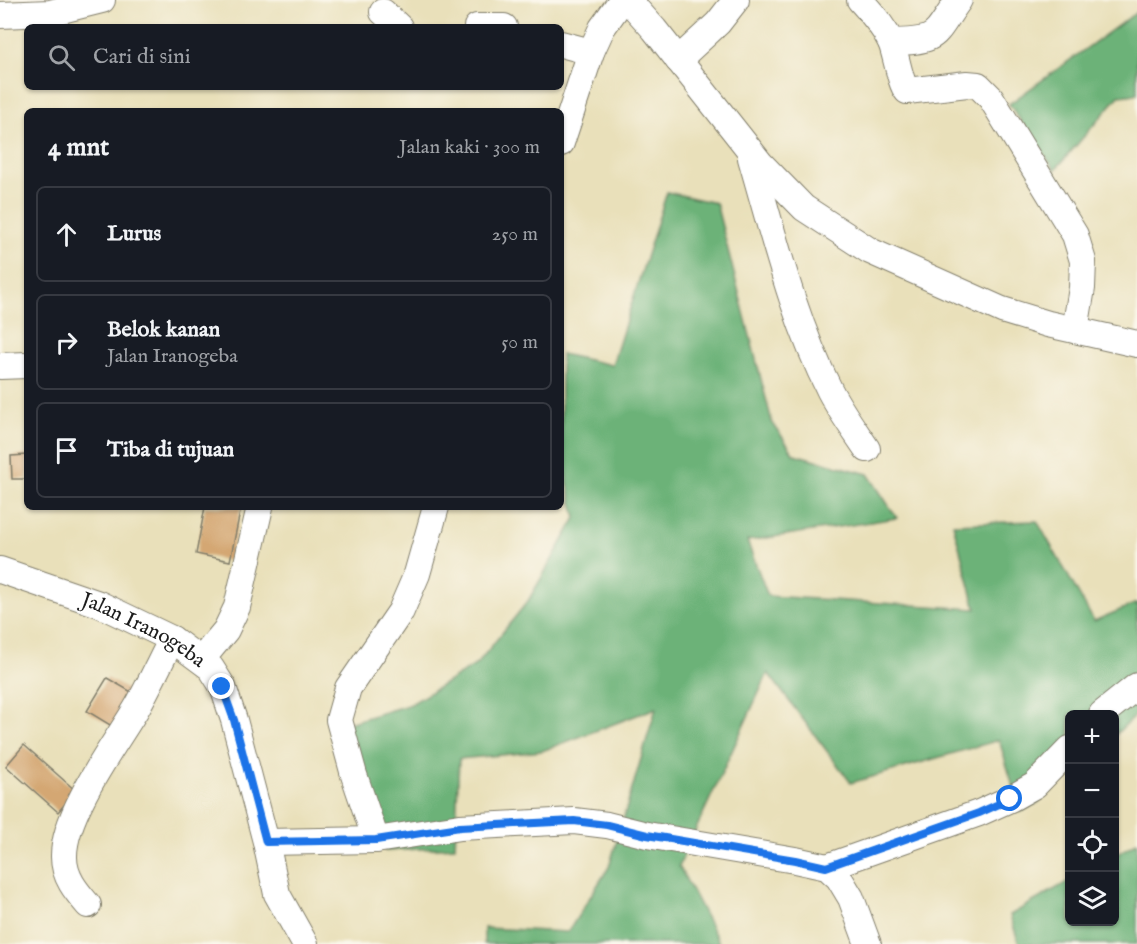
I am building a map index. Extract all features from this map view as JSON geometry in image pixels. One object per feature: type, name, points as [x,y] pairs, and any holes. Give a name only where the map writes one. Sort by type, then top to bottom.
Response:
[{"type":"street","points":[[0,15],[50,13],[102,0]]},
{"type":"street","points":[[564,133],[591,52],[602,28],[622,0]]},
{"type":"street","points":[[628,0],[748,149],[783,189],[804,208],[870,251],[1002,310],[1048,324],[1137,344]]},
{"type":"street","points":[[678,60],[718,23],[736,0]]},
{"type":"street","points":[[860,0],[874,14],[891,42],[903,85],[907,91],[967,84],[978,85],[991,98],[1075,235],[1083,261],[1082,288],[1075,330]]},
{"type":"street","points":[[891,42],[931,38],[940,30],[959,0]]},
{"type":"street","points":[[564,45],[591,52]]},
{"type":"street","points":[[748,149],[788,285],[814,356],[831,393],[867,449]]},
{"type":"street","points":[[0,366],[24,364]]},
{"type":"street","points":[[202,659],[226,630],[237,607],[259,510]]},
{"type":"street","points":[[376,840],[354,775],[339,720],[348,688],[405,602],[417,574],[435,510]]},
{"type":"street","name":"Jalan Iranogeba","points":[[0,570],[99,604],[172,639],[202,659],[211,668],[222,687],[234,720],[277,894],[305,944]]},
{"type":"street","points":[[88,905],[73,887],[65,870],[64,856],[76,810],[136,708],[172,639]]},
{"type":"street","points":[[1107,710],[1137,686]]},
{"type":"street","points":[[826,867],[979,813],[1010,799],[1035,785],[1065,754]]},
{"type":"street","points":[[266,842],[376,840],[460,827],[574,821],[607,825],[647,835],[826,867],[839,878],[851,898],[868,944]]},
{"type":"green space","points":[[1137,12],[1137,94],[1119,96],[1055,170],[1009,104]]},
{"type":"green space","points":[[667,192],[716,203],[772,422],[794,454],[868,474],[897,518],[747,541],[768,596],[976,609],[953,524],[1037,521],[1094,621],[1137,603],[1137,714],[1119,731],[1119,710],[1065,710],[1065,778],[1037,803],[1021,812],[999,740],[851,783],[768,673],[679,866],[720,944],[484,944],[484,928],[568,932],[609,867],[656,708],[542,751],[459,759],[455,847],[385,851],[342,725],[411,704],[477,664],[528,601],[576,518],[564,469],[564,355],[612,365]]},
{"type":"green space","points":[[1137,842],[1137,944],[1019,944],[1010,915],[1065,883],[1065,926],[1119,926],[1119,853]]},
{"type":"building","points":[[24,455],[24,479],[12,479],[11,456]]},
{"type":"building","points":[[204,510],[240,510],[230,561],[196,554]]},
{"type":"building","points":[[107,678],[135,694],[115,728],[87,711]]},
{"type":"building","points":[[24,745],[76,791],[58,812],[6,766]]},
{"type":"route","points":[[222,687],[234,720],[266,842],[376,840],[460,827],[574,821],[607,825],[647,835],[826,867],[979,813],[1010,799]]}]
